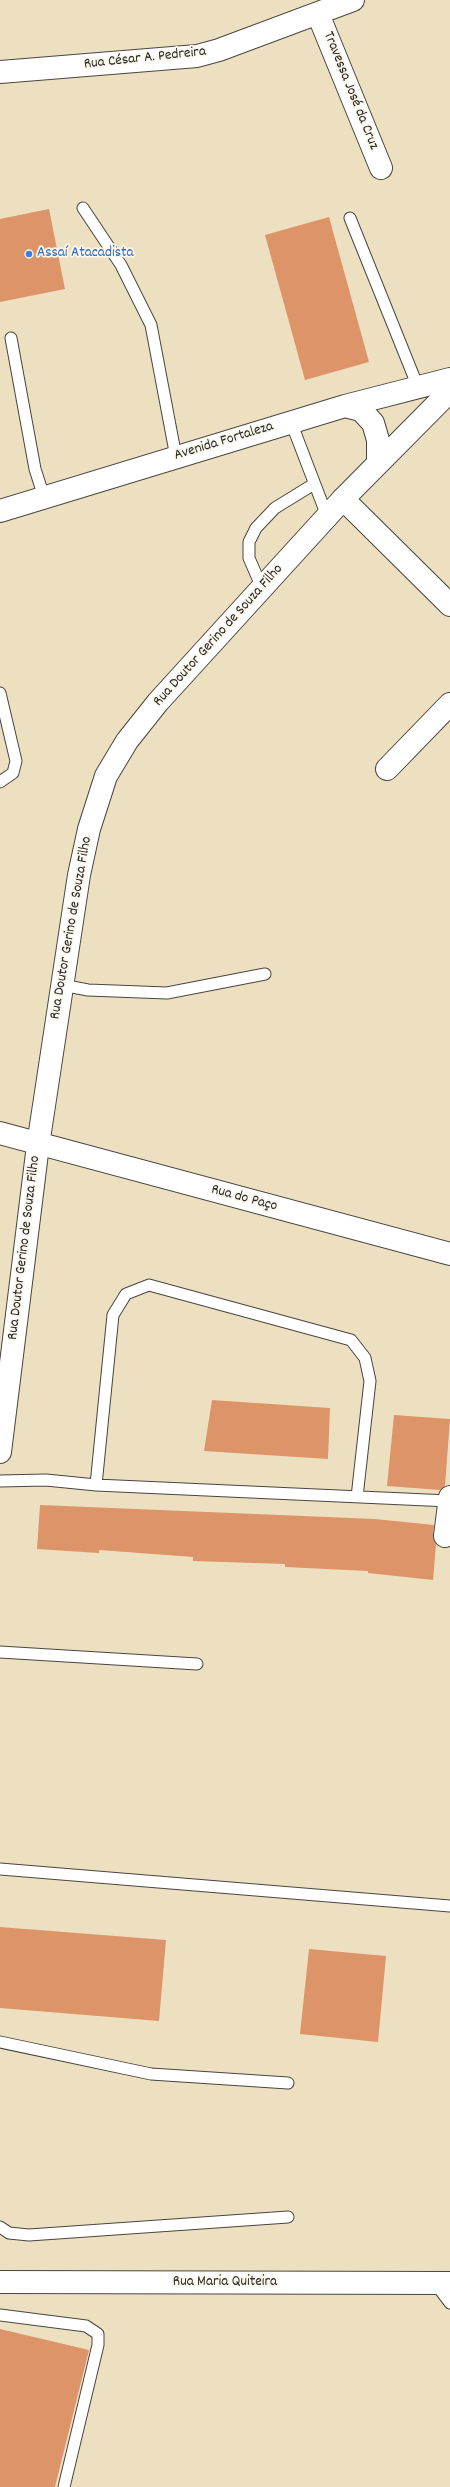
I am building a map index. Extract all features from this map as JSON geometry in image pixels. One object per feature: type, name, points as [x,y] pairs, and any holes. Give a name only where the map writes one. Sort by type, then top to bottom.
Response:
[{"type":"main road","name":"Rua César A. Pedreira","points":[[0,72],[197,56],[354,0]]},
{"type":"main road","name":"Travessa José da Cruz","points":[[318,14],[381,168]]},
{"type":"main road","name":"Avenida Fortaleza","points":[[0,511],[345,406],[450,379]]},
{"type":"main road","name":"Rua Doutor Gerino de Souza Filho","points":[[0,1452],[6,1351],[79,875],[89,828],[106,776],[127,741],[158,702],[327,516],[378,462],[450,390]]},
{"type":"main road","points":[[345,406],[361,410],[373,423],[378,440],[378,462]]},
{"type":"main road","points":[[343,499],[450,604]]},
{"type":"main road","points":[[387,769],[450,704]]},
{"type":"main road","name":"Rua do Paço","points":[[0,1133],[450,1254]]},
{"type":"main road","points":[[444,1536],[450,1499]]},
{"type":"main road","name":"Rua Maria Quiteira","points":[[0,2282],[442,2283]]},
{"type":"lane","points":[[83,208],[121,265],[151,325],[176,457]]},
{"type":"lane","points":[[350,218],[418,387]]},
{"type":"lane","points":[[11,338],[35,469],[44,497]]},
{"type":"lane","points":[[291,422],[327,516]]},
{"type":"lane","points":[[262,588],[249,558],[249,542],[256,528],[274,508],[314,484]]},
{"type":"lane","points":[[0,693],[16,761],[13,773],[0,782]]},
{"type":"lane","points":[[62,984],[88,990],[167,993],[265,974]]},
{"type":"lane","points":[[96,1485],[113,1315],[126,1294],[149,1285],[351,1340],[365,1358],[370,1381],[356,1497]]},
{"type":"lane","points":[[0,1481],[46,1480],[96,1485],[356,1497],[450,1499]]},
{"type":"lane","points":[[0,1652],[197,1664]]},
{"type":"lane","points":[[0,1869],[450,1906]]},
{"type":"lane","points":[[0,2042],[151,2074],[288,2083]]},
{"type":"lane","points":[[0,2227],[9,2233],[29,2235],[288,2217]]},
{"type":"lane","points":[[442,2283],[450,2303]]},
{"type":"lane","points":[[0,2315],[86,2326],[98,2334],[98,2346],[64,2487]]},
{"type":"building","name":"Assaí Atacadista","points":[[49,209],[65,289],[0,302],[0,219]]},
{"type":"building","points":[[329,217],[369,362],[305,380],[265,235]]},
{"type":"building","points":[[212,1400],[330,1408],[328,1459],[204,1451]]},
{"type":"building","points":[[394,1415],[450,1419],[445,1486],[440,1490],[387,1486]]},
{"type":"building","points":[[40,1505],[375,1519],[434,1525],[433,1535],[436,1545],[433,1580],[368,1573],[368,1571],[285,1567],[285,1564],[193,1561],[193,1557],[99,1550],[99,1553],[37,1549]]},
{"type":"building","points":[[0,1927],[166,1940],[159,2021],[0,2008]]},
{"type":"building","points":[[309,1949],[386,1956],[378,2042],[300,2034]]},
{"type":"building","points":[[0,2329],[89,2350],[55,2487],[0,2487]]},
{"type":"place","name":"Assaí Atacadista","points":[[29,254]]}]
